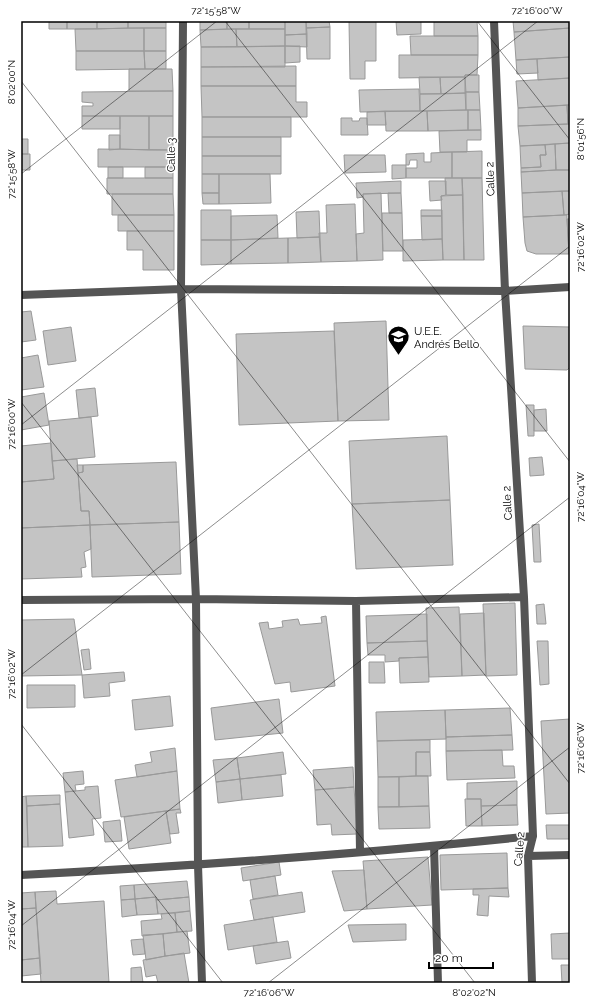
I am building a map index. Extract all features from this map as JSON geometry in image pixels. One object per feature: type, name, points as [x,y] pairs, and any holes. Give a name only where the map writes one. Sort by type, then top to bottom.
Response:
[{"type":"street","name":"Calle 3","points":[[183,21],[181,289],[196,599],[198,865],[202,983]]},
{"type":"street","name":"Calle 2","points":[[494,21],[505,290],[524,597],[533,836],[528,856],[532,983]]},
{"type":"street","points":[[21,295],[181,289],[505,290],[570,287]]},
{"type":"street","points":[[21,600],[196,599],[356,601],[524,597]]},
{"type":"street","points":[[356,601],[360,851]]},
{"type":"street","points":[[21,875],[198,865],[434,846],[533,836]]},
{"type":"street","points":[[434,846],[438,983]]},
{"type":"street","points":[[528,856],[570,855]]},
{"type":"building","points":[[49,21],[67,21],[67,29],[49,29]]},
{"type":"building","points":[[67,21],[97,21],[97,29],[67,29]]},
{"type":"building","points":[[97,21],[128,21],[128,28],[97,29]]},
{"type":"building","points":[[128,21],[166,21],[166,28],[128,28]]},
{"type":"building","points":[[200,21],[227,21],[227,29],[200,30]]},
{"type":"building","points":[[227,21],[249,21],[249,29],[227,29]]},
{"type":"building","points":[[249,21],[285,21],[285,29],[249,29]]},
{"type":"building","points":[[285,21],[306,21],[307,34],[285,35]]},
{"type":"building","points":[[306,21],[329,21],[330,27],[306,28]]},
{"type":"building","points":[[349,21],[376,21],[376,61],[365,61],[365,79],[350,79]]},
{"type":"building","points":[[396,21],[421,21],[421,34],[397,35]]},
{"type":"building","points":[[434,21],[477,21],[478,36],[434,36]]},
{"type":"building","points":[[513,21],[570,21],[570,28],[514,32]]},
{"type":"building","points":[[330,27],[330,59],[307,59],[306,28]]},
{"type":"building","points":[[144,28],[144,51],[76,51],[75,29]]},
{"type":"building","points":[[144,28],[166,28],[166,51],[144,51]]},
{"type":"building","points":[[570,28],[570,57],[516,60],[514,32]]},
{"type":"building","points":[[236,29],[237,47],[201,47],[200,30]]},
{"type":"building","points":[[236,29],[285,29],[285,46],[237,47]]},
{"type":"building","points":[[307,34],[307,47],[285,46],[285,35]]},
{"type":"building","points":[[410,36],[478,36],[478,55],[411,55]]},
{"type":"building","points":[[285,46],[285,67],[201,67],[201,47]]},
{"type":"building","points":[[285,46],[300,46],[300,62],[285,63]]},
{"type":"building","points":[[76,51],[144,51],[145,69],[76,70]]},
{"type":"building","points":[[144,51],[166,51],[166,69],[145,69]]},
{"type":"building","points":[[399,55],[478,55],[477,75],[465,75],[465,77],[399,78]]},
{"type":"building","points":[[570,57],[570,78],[538,80],[537,59]]},
{"type":"building","points":[[537,59],[538,73],[517,74],[516,60]]},
{"type":"building","points":[[296,66],[296,86],[201,86],[201,67]]},
{"type":"building","points":[[129,69],[172,69],[173,91],[129,91]]},
{"type":"building","points":[[465,75],[479,75],[479,92],[465,92]]},
{"type":"building","points":[[419,77],[440,77],[441,94],[420,94]]},
{"type":"building","points":[[440,77],[465,77],[466,93],[441,94]]},
{"type":"building","points":[[570,78],[570,105],[518,108],[516,81]]},
{"type":"building","points":[[201,86],[296,86],[296,102],[307,102],[307,117],[202,117]]},
{"type":"building","points":[[419,89],[420,111],[360,112],[359,90]]},
{"type":"building","points":[[173,91],[173,116],[82,116],[82,106],[93,106],[93,103],[82,102],[82,92]]},
{"type":"building","points":[[465,92],[479,92],[480,110],[466,110]]},
{"type":"building","points":[[466,93],[466,110],[420,111],[420,94]]},
{"type":"building","points":[[567,105],[570,105],[570,124],[568,124]]},
{"type":"building","points":[[567,105],[568,124],[518,126],[518,108]]},
{"type":"building","points":[[468,110],[468,130],[428,131],[427,111]]},
{"type":"building","points":[[468,110],[480,110],[481,130],[468,130]]},
{"type":"building","points":[[385,111],[386,125],[367,125],[367,112]]},
{"type":"building","points":[[385,111],[427,111],[428,131],[386,131]]},
{"type":"building","points":[[82,116],[120,116],[120,129],[82,129]]},
{"type":"building","points":[[120,116],[149,116],[149,150],[120,149]]},
{"type":"building","points":[[149,116],[173,116],[173,150],[149,150]]},
{"type":"building","points":[[202,117],[291,117],[291,137],[202,137]]},
{"type":"building","points":[[341,118],[352,118],[352,121],[359,121],[360,118],[367,118],[368,135],[341,135]]},
{"type":"building","points":[[570,124],[570,143],[520,146],[518,126]]},
{"type":"building","points":[[481,130],[481,140],[467,140],[467,152],[440,152],[439,131]]},
{"type":"building","points":[[109,135],[120,135],[120,149],[109,150]]},
{"type":"building","points":[[202,137],[281,137],[281,156],[202,156]]},
{"type":"building","points":[[21,139],[28,139],[28,154],[21,154]]},
{"type":"building","points":[[570,143],[570,170],[556,170],[555,144]]},
{"type":"building","points":[[555,144],[556,170],[521,172],[521,168],[541,167],[540,155],[546,155],[545,145]]},
{"type":"building","points":[[545,145],[546,155],[540,155],[541,167],[521,168],[520,146]]},
{"type":"building","points":[[98,149],[173,150],[173,167],[98,167]]},
{"type":"building","points":[[482,151],[482,178],[452,178],[452,152]]},
{"type":"building","points":[[452,152],[452,178],[406,178],[406,168],[417,168],[417,160],[410,160],[409,165],[406,165],[406,154],[424,153],[424,162],[431,162],[431,153]]},
{"type":"building","points":[[21,154],[30,154],[30,170],[21,170]]},
{"type":"building","points":[[344,155],[385,155],[386,172],[345,173]]},
{"type":"building","points":[[202,156],[281,156],[281,174],[202,174]]},
{"type":"building","points":[[392,165],[406,165],[406,178],[392,179]]},
{"type":"building","points":[[108,167],[123,167],[123,178],[108,178]]},
{"type":"building","points":[[145,167],[173,167],[173,178],[145,178]]},
{"type":"building","points":[[570,170],[570,191],[522,193],[521,172]]},
{"type":"building","points":[[202,174],[219,174],[219,193],[202,193]]},
{"type":"building","points":[[219,174],[270,174],[271,203],[219,204]]},
{"type":"building","points":[[107,178],[173,178],[173,194],[107,194]]},
{"type":"building","points":[[445,178],[462,178],[463,195],[446,195]]},
{"type":"building","points":[[462,178],[482,178],[484,260],[464,260]]},
{"type":"building","points":[[401,181],[401,193],[363,194],[363,197],[357,198],[356,183]]},
{"type":"building","points":[[429,181],[446,181],[446,195],[441,196],[442,200],[430,201]]},
{"type":"building","points":[[562,191],[570,191],[570,214],[564,215]]},
{"type":"building","points":[[562,191],[564,215],[523,217],[522,193]]},
{"type":"building","points":[[202,193],[219,193],[219,204],[203,204]]},
{"type":"building","points":[[381,193],[383,260],[357,261],[356,234],[364,233],[363,194]]},
{"type":"building","points":[[388,193],[401,193],[402,213],[389,213]]},
{"type":"building","points":[[112,194],[173,194],[174,215],[112,215]]},
{"type":"building","points":[[463,195],[464,260],[443,260],[441,196]]},
{"type":"building","points":[[355,204],[357,261],[321,262],[319,233],[327,233],[326,205]]},
{"type":"building","points":[[201,210],[231,210],[231,240],[201,240]]},
{"type":"building","points":[[421,210],[442,210],[442,216],[421,216]]},
{"type":"building","points":[[319,211],[320,237],[297,238],[296,212]]},
{"type":"building","points":[[382,213],[402,213],[403,251],[383,251]]},
{"type":"building","points":[[118,215],[174,215],[174,231],[118,231]]},
{"type":"building","points":[[277,215],[278,238],[231,240],[231,216]]},
{"type":"building","points":[[567,215],[569,254],[536,254],[527,251],[523,217]]},
{"type":"building","points":[[421,216],[442,216],[442,239],[422,240]]},
{"type":"building","points":[[567,219],[570,219],[570,254],[569,254]]},
{"type":"building","points":[[127,231],[174,231],[174,270],[143,270],[143,250],[127,250]]},
{"type":"building","points":[[320,237],[321,262],[288,263],[288,238]]},
{"type":"building","points":[[288,238],[288,263],[231,264],[231,240]]},
{"type":"building","points":[[442,239],[443,260],[403,261],[403,240]]},
{"type":"building","points":[[201,240],[231,240],[231,264],[201,265]]},
{"type":"building","points":[[31,311],[36,340],[21,342],[21,312]]},
{"type":"building","points":[[386,321],[389,420],[338,421],[334,323]]},
{"type":"building","points":[[523,326],[570,327],[570,367],[567,370],[525,369]]},
{"type":"building","points":[[71,327],[76,361],[48,365],[43,331]]},
{"type":"building","points":[[334,331],[338,421],[239,425],[236,334]]},
{"type":"building","points":[[38,355],[44,387],[21,390],[21,358]]},
{"type":"building","points":[[95,388],[98,416],[79,418],[76,390]]},
{"type":"building","points":[[44,393],[49,425],[21,430],[21,397]]},
{"type":"building","points":[[526,405],[534,405],[534,436],[528,436]]},
{"type":"building","points":[[546,409],[547,431],[534,431],[534,410]]},
{"type":"building","points":[[91,417],[95,457],[52,461],[49,421]]},
{"type":"building","points":[[447,436],[450,500],[352,504],[349,441]]},
{"type":"building","points":[[51,443],[54,479],[21,482],[21,446]]},
{"type":"building","points":[[542,457],[544,475],[530,476],[529,458]]},
{"type":"building","points":[[77,459],[81,511],[89,511],[90,525],[21,528],[21,482],[54,479],[52,461]]},
{"type":"building","points":[[176,462],[179,522],[90,525],[89,511],[81,511],[78,473],[83,472],[83,465]]},
{"type":"building","points":[[77,465],[83,465],[83,472],[78,473]]},
{"type":"building","points":[[450,500],[453,565],[356,569],[352,504]]},
{"type":"building","points":[[179,522],[181,574],[92,577],[90,525]]},
{"type":"building","points":[[539,524],[541,562],[534,562],[532,525]]},
{"type":"building","points":[[90,525],[91,549],[84,552],[86,567],[81,568],[82,577],[21,579],[21,528]]},
{"type":"building","points":[[515,603],[517,675],[486,676],[483,604]]},
{"type":"building","points":[[544,604],[546,624],[537,624],[536,605]]},
{"type":"building","points":[[459,607],[462,676],[429,677],[426,608]]},
{"type":"building","points":[[484,613],[486,675],[462,676],[460,614]]},
{"type":"building","points":[[427,614],[427,641],[367,643],[366,616]]},
{"type":"building","points":[[326,616],[335,686],[291,692],[290,682],[275,684],[259,623],[268,622],[269,629],[283,627],[282,621],[298,619],[300,625],[322,623],[321,617]]},
{"type":"building","points":[[74,619],[82,675],[21,676],[21,620]]},
{"type":"building","points":[[427,641],[428,657],[399,658],[399,661],[385,662],[385,655],[368,655],[367,643]]},
{"type":"building","points":[[537,641],[548,641],[549,684],[540,685]]},
{"type":"building","points":[[89,649],[91,669],[84,670],[81,650]]},
{"type":"building","points":[[428,657],[429,682],[400,683],[399,658]]},
{"type":"building","points":[[369,662],[384,662],[385,683],[369,683]]},
{"type":"building","points":[[124,672],[125,681],[109,683],[110,696],[84,698],[82,675]]},
{"type":"building","points":[[27,685],[75,685],[75,707],[27,708]]},
{"type":"building","points":[[170,696],[173,726],[135,730],[132,700]]},
{"type":"building","points":[[279,699],[283,733],[215,740],[211,708]]},
{"type":"building","points":[[510,708],[512,735],[446,737],[445,710]]},
{"type":"building","points":[[445,710],[446,739],[377,741],[376,712]]},
{"type":"building","points":[[570,719],[570,813],[546,814],[541,721]]},
{"type":"building","points":[[512,735],[513,750],[446,751],[446,737]]},
{"type":"building","points":[[430,740],[430,752],[416,752],[416,776],[378,777],[377,741]]},
{"type":"building","points":[[175,748],[177,771],[137,777],[135,765],[152,762],[150,752]]},
{"type":"building","points":[[502,750],[503,766],[514,766],[515,778],[447,780],[446,751]]},
{"type":"building","points":[[283,752],[286,774],[240,779],[237,758]]},
{"type":"building","points":[[416,752],[430,752],[431,776],[416,776]]},
{"type":"building","points":[[237,758],[240,779],[216,782],[213,760]]},
{"type":"building","points":[[353,767],[354,787],[315,790],[313,770]]},
{"type":"building","points":[[83,771],[84,784],[75,785],[76,791],[65,792],[63,773]]},
{"type":"building","points":[[177,771],[180,809],[121,817],[115,780]]},
{"type":"building","points":[[281,775],[283,796],[242,800],[240,779]]},
{"type":"building","points":[[428,776],[429,806],[399,807],[399,777]]},
{"type":"building","points":[[378,777],[399,777],[399,807],[378,807]]},
{"type":"building","points":[[240,779],[242,800],[218,803],[216,782]]},
{"type":"building","points":[[517,781],[517,805],[481,806],[481,799],[467,799],[467,783]]},
{"type":"building","points":[[98,786],[101,818],[92,819],[94,835],[69,838],[65,792],[85,790],[85,787]]},
{"type":"building","points":[[354,787],[357,834],[332,835],[331,824],[317,825],[315,790]]},
{"type":"building","points":[[60,795],[60,804],[27,806],[26,796]]},
{"type":"building","points":[[26,796],[28,847],[21,847],[21,797]]},
{"type":"building","points":[[465,799],[481,799],[482,826],[466,826]]},
{"type":"building","points":[[60,804],[63,846],[28,847],[27,806]]},
{"type":"building","points":[[517,805],[518,825],[482,826],[481,806]]},
{"type":"building","points":[[429,806],[430,828],[379,829],[378,807]]},
{"type":"building","points":[[180,809],[181,813],[176,813],[179,833],[170,834],[166,811]]},
{"type":"building","points":[[166,811],[171,843],[129,849],[124,817]]},
{"type":"building","points":[[120,820],[122,841],[105,842],[103,822]]},
{"type":"building","points":[[546,825],[570,825],[570,839],[547,839]]},
{"type":"building","points":[[507,853],[508,888],[441,890],[440,855]]},
{"type":"building","points":[[428,857],[432,905],[367,909],[363,861]]},
{"type":"building","points":[[279,862],[281,875],[243,881],[241,868]]},
{"type":"building","points":[[364,870],[367,909],[344,911],[332,871]]},
{"type":"building","points":[[275,876],[278,895],[253,899],[250,880]]},
{"type":"building","points":[[187,881],[189,897],[156,900],[156,897],[135,899],[134,885]]},
{"type":"building","points":[[134,885],[135,899],[121,900],[120,886]]},
{"type":"building","points":[[508,888],[509,897],[489,896],[488,916],[477,915],[479,895],[473,895],[473,889]]},
{"type":"building","points":[[56,891],[57,904],[104,901],[109,983],[41,983],[35,892]]},
{"type":"building","points":[[35,892],[36,908],[21,909],[21,893]]},
{"type":"building","points":[[302,892],[305,912],[254,920],[250,900]]},
{"type":"building","points":[[156,897],[158,914],[137,915],[135,899]]},
{"type":"building","points":[[189,897],[190,911],[158,914],[156,900]]},
{"type":"building","points":[[135,899],[137,915],[122,917],[121,900]]},
{"type":"building","points":[[36,908],[40,958],[21,960],[21,909]]},
{"type":"building","points":[[190,911],[192,931],[177,932],[175,913]]},
{"type":"building","points":[[175,913],[177,932],[142,936],[141,921],[162,919],[161,914]]},
{"type":"building","points":[[273,917],[277,942],[228,950],[224,925]]},
{"type":"building","points":[[406,924],[406,940],[353,942],[348,925]]},
{"type":"building","points":[[187,931],[190,953],[165,956],[163,934]]},
{"type":"building","points":[[570,933],[570,959],[552,959],[551,934]]},
{"type":"building","points":[[163,934],[165,956],[146,960],[143,935]]},
{"type":"building","points":[[143,939],[145,954],[133,955],[131,940]]},
{"type":"building","points":[[288,941],[291,958],[256,964],[253,946]]},
{"type":"building","points":[[184,953],[189,983],[158,983],[156,975],[146,977],[143,960]]},
{"type":"building","points":[[40,958],[41,974],[21,976],[21,960]]},
{"type":"building","points":[[561,965],[570,965],[570,983],[562,983]]},
{"type":"building","points":[[141,967],[143,983],[131,983],[131,968]]},
{"type":"place","name":"U.E.E. Andrés Bello","points":[[398,356]]}]
